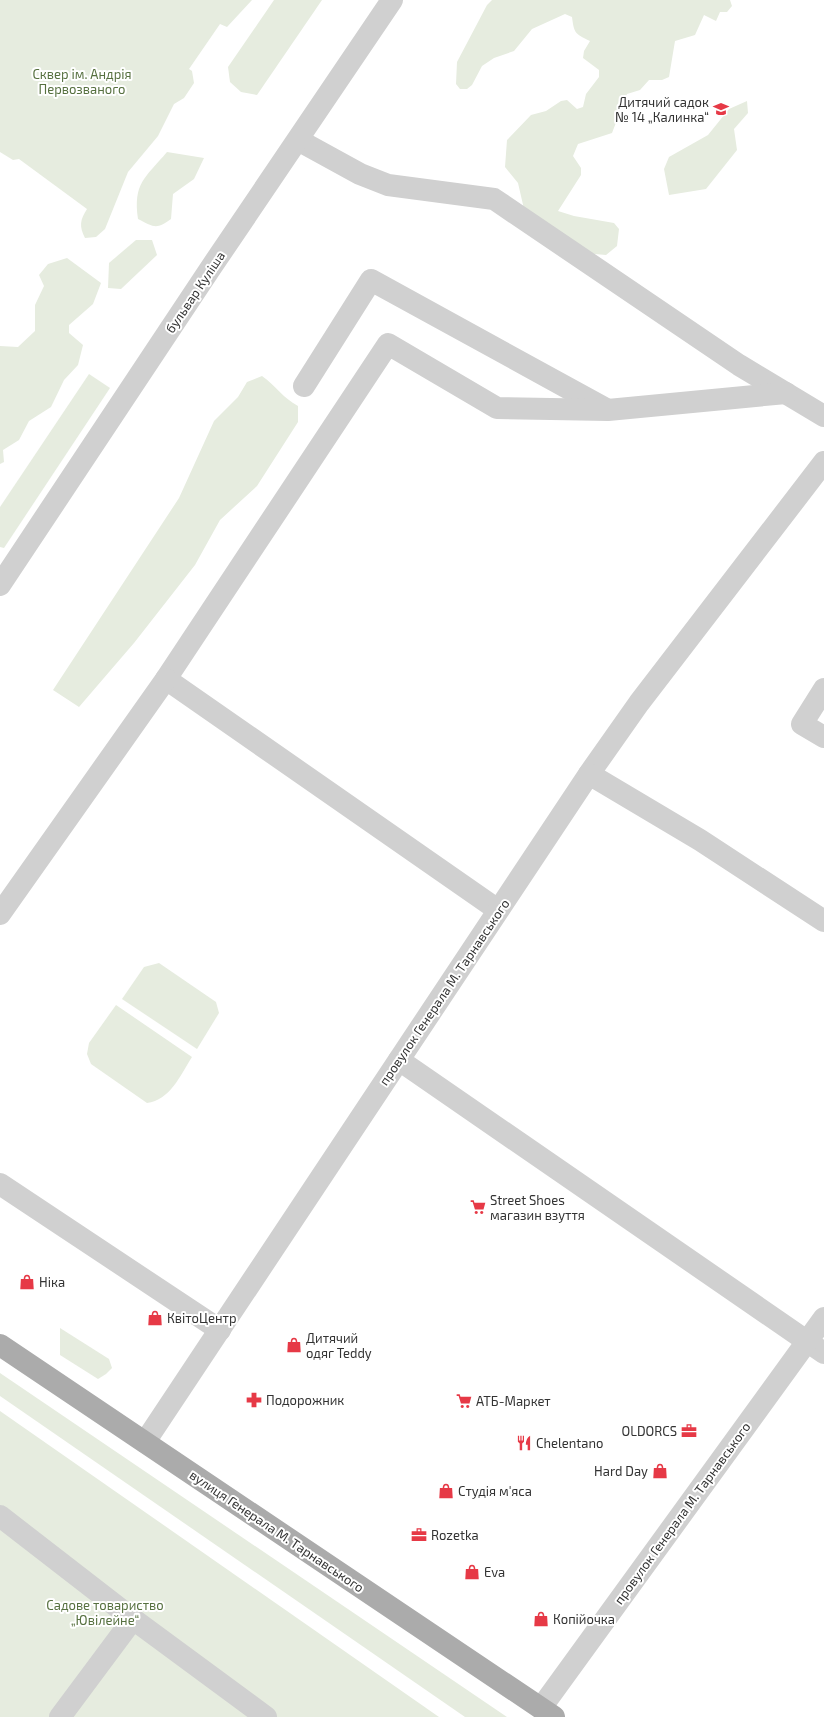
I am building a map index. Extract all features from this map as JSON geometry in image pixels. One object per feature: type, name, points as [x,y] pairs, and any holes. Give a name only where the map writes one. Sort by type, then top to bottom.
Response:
[{"type":"main road","name":"вулиця Генерала М. Тарнавського","points":[[0,1345],[547,1713]]},
{"type":"street","name":"бульвар Куліша","points":[[0,586],[392,0]]},
{"type":"street","points":[[298,140],[360,174],[388,184],[494,199],[740,365],[824,416]]},
{"type":"street","points":[[304,386],[371,280],[608,410]]},
{"type":"street","points":[[0,914],[166,679],[388,344],[497,408],[608,410],[786,393]]},
{"type":"street","name":"провулок Генерала М. Тарнавського","points":[[145,1442],[589,774],[639,703],[824,462]]},
{"type":"street","points":[[166,679],[498,910]]},
{"type":"street","points":[[824,690],[802,724],[824,737]]},
{"type":"street","points":[[589,774],[700,840],[824,921]]},
{"type":"street","points":[[399,1060],[815,1348]]},
{"type":"street","points":[[0,1184],[220,1330]]},
{"type":"street","name":"провулок Генерала М. Тарнавського","points":[[547,1713],[815,1348],[824,1318]]},
{"type":"street","points":[[0,1516],[133,1619],[266,1717]]},
{"type":"street","points":[[60,1717],[133,1619]]},
{"type":"green space","name":"Сквер ім. Андрія Первозваного","points":[[0,0],[252,0],[227,27],[220,24],[189,69],[192,71],[194,83],[184,98],[174,104],[158,136],[128,172],[105,229],[96,237],[85,238],[82,230],[81,223],[87,209],[19,159],[13,160],[0,152]]},
{"type":"green space","points":[[274,0],[322,0],[257,95],[241,92],[230,82],[228,67]]},
{"type":"green space","points":[[492,0],[730,0],[732,6],[727,12],[720,12],[716,21],[704,15],[695,35],[675,41],[669,77],[662,80],[649,80],[640,90],[627,94],[612,133],[578,144],[573,156],[581,168],[581,175],[558,211],[574,216],[614,223],[619,229],[617,246],[606,255],[572,252],[524,209],[518,183],[505,167],[507,140],[531,115],[546,111],[561,101],[567,100],[577,109],[583,107],[586,94],[599,77],[599,70],[583,58],[584,51],[590,41],[578,35],[574,27],[572,17],[565,14],[532,29],[514,51],[494,58],[482,66],[472,85],[467,89],[460,89],[456,84],[457,62],[487,5]]},
{"type":"green space","points":[[747,101],[748,113],[734,129],[737,150],[706,189],[669,195],[664,169],[669,157],[708,135],[729,109]]},
{"type":"green space","points":[[167,152],[204,158],[194,179],[173,194],[171,219],[162,225],[155,226],[138,219],[137,197],[142,182]]},
{"type":"green space","points":[[136,240],[152,240],[157,255],[121,289],[108,288],[109,263]]},
{"type":"green space","points":[[67,258],[101,283],[93,304],[69,325],[69,333],[83,345],[78,365],[64,380],[51,407],[29,421],[19,440],[3,450],[4,462],[0,464],[0,346],[18,347],[35,331],[35,305],[44,286],[39,275],[48,264]]},
{"type":"green space","points":[[89,374],[110,388],[4,548],[0,547],[0,507]]},
{"type":"green space","points":[[262,376],[298,406],[298,422],[257,486],[220,520],[195,565],[134,643],[79,707],[53,690],[179,498],[214,421],[238,397],[247,382]]},
{"type":"green space","points":[[159,963],[216,1002],[219,1013],[197,1049],[122,999],[144,967]]},
{"type":"green space","points":[[116,1005],[192,1057],[174,1086],[155,1101],[147,1103],[91,1064],[87,1054],[89,1043]]},
{"type":"green space","points":[[60,1328],[109,1359],[112,1368],[98,1379],[60,1355]]},
{"type":"green space","points":[[0,1373],[507,1717],[465,1717],[0,1396]]},
{"type":"green space","name":"Садове товариство „Ювілейне“","points":[[0,1411],[439,1717],[0,1717]]},
{"type":"place","name":"Дитячий садок № 14 „Калинка“","points":[[721,109]]},
{"type":"place","name":"Street Shoes магазин взуття","points":[[478,1207]]},
{"type":"place","name":"Ніка","points":[[27,1282]]},
{"type":"place","name":"КвітоЦентр","points":[[155,1318]]},
{"type":"place","name":"Дитячий одяг Teddy","points":[[294,1345]]},
{"type":"place","name":"Подорожник","points":[[254,1400]]},
{"type":"place","name":"АТБ-Маркет","points":[[464,1401]]},
{"type":"place","name":"OLDORCS","points":[[689,1431]]},
{"type":"place","name":"Chelentano","points":[[524,1443]]},
{"type":"place","name":"Hard Day","points":[[660,1471]]},
{"type":"place","name":"Студія м'яса","points":[[446,1491]]},
{"type":"place","name":"Rozetka","points":[[419,1535]]},
{"type":"place","name":"Eva","points":[[472,1572]]},
{"type":"place","name":"Копійочка","points":[[541,1619]]}]
